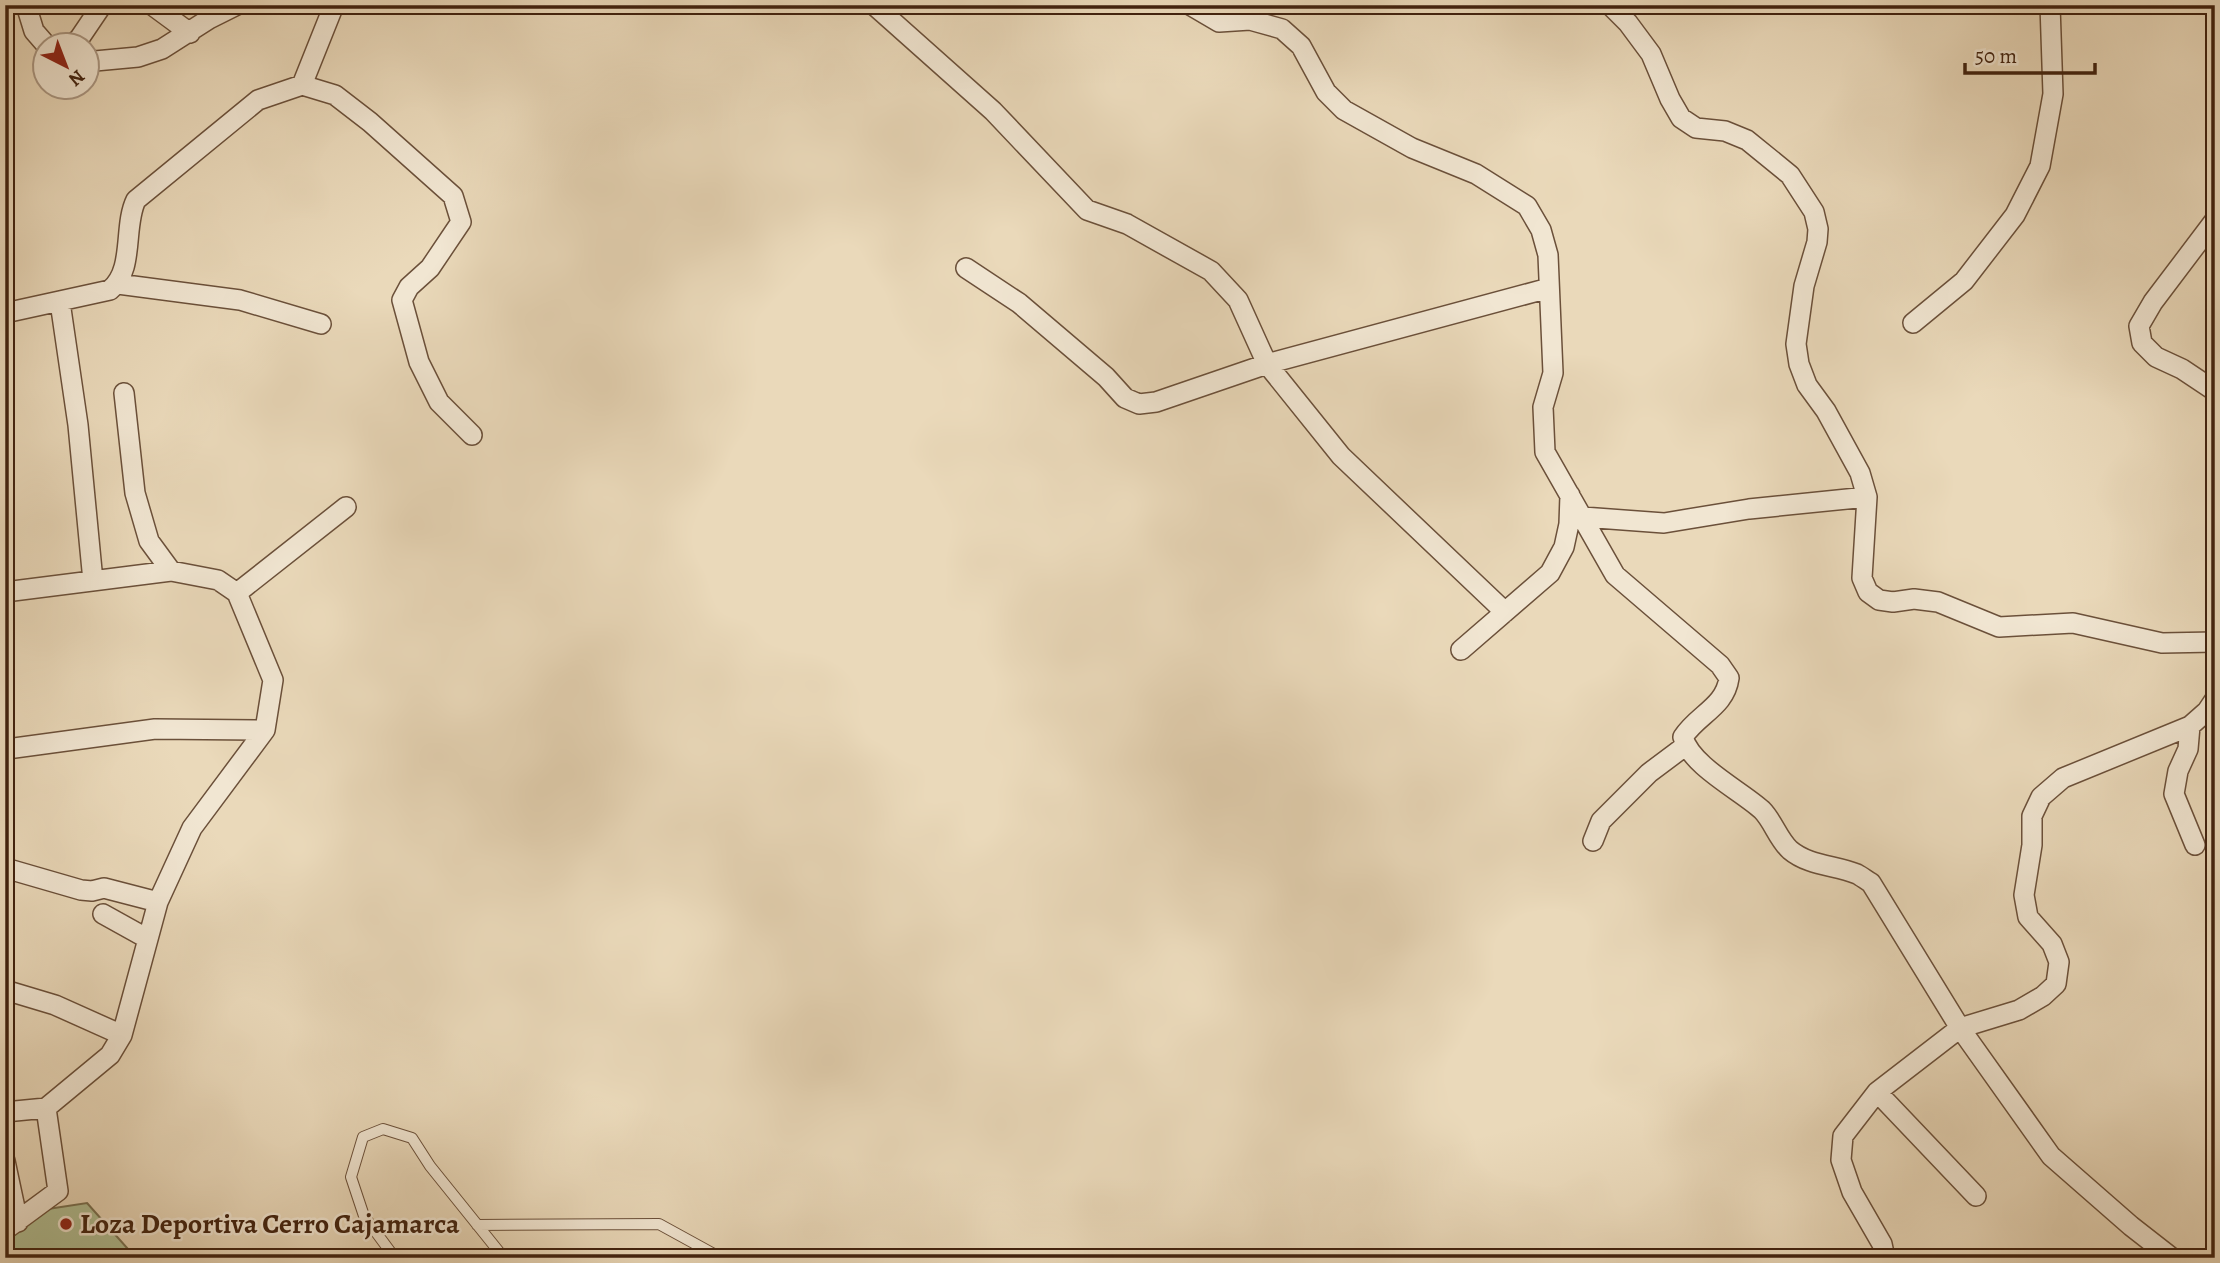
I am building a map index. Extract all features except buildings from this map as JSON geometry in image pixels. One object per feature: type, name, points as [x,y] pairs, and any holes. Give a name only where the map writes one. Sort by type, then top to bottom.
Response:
[{"type":"street","points":[[26,5],[34,32]]},
{"type":"street","points":[[84,32],[102,5]]},
{"type":"street","points":[[152,5],[190,33]]},
{"type":"street","points":[[102,60],[138,57],[162,50],[209,19],[237,5]]},
{"type":"street","points":[[302,85],[334,5]]},
{"type":"street","points":[[874,5],[993,111],[1087,210],[1128,224],[1211,271],[1238,300],[1268,364],[1342,456],[1505,612]]},
{"type":"street","points":[[1189,5],[1219,22],[1250,20],[1282,29],[1301,46],[1326,92],[1344,110],[1412,148],[1476,173],[1527,206],[1541,230],[1548,255],[1553,373],[1543,407],[1545,452],[1615,575],[1720,666],[1729,678],[1728,690],[1715,706],[1690,726],[1683,737],[1685,746],[1703,765],[1764,812],[1790,850],[1809,860],[1856,874],[1871,883],[1960,1028],[2051,1156],[2172,1258]]},
{"type":"street","points":[[1610,5],[1628,23],[1651,54],[1681,118],[1696,128],[1725,131],[1747,140],[1790,175],[1814,212],[1818,229],[1817,242],[1804,286],[1796,344],[1799,364],[1807,386],[1826,411],[1860,473],[1867,497],[1861,578],[1868,592],[1879,600],[1894,602],[1914,599],[1938,601],[1999,627],[2073,623],[2162,643],[2215,642]]},
{"type":"street","points":[[1913,323],[1964,281],[2015,215],[2040,166],[2053,94],[2050,5]]},
{"type":"street","points":[[5,313],[110,290],[118,284],[125,263],[130,211],[136,200],[258,100],[302,85],[335,96],[370,122],[453,196],[461,222],[430,268],[409,287],[402,300],[419,362],[439,401],[472,435]]},
{"type":"street","points":[[2215,220],[2153,302],[2139,326],[2143,343],[2156,357],[2182,369],[2215,391]]},
{"type":"street","points":[[966,268],[1019,303],[1106,377],[1125,398],[1139,404],[1156,402],[1268,364],[1549,288]]},
{"type":"street","points":[[118,284],[240,300],[321,324]]},
{"type":"street","points":[[60,302],[78,425],[93,581]]},
{"type":"street","points":[[124,393],[135,493],[149,541],[172,571]]},
{"type":"street","points":[[1461,650],[1550,573],[1564,547],[1569,524],[1570,494]]},
{"type":"street","points":[[1583,517],[1664,523],[1749,509],[1867,497]]},
{"type":"street","points":[[237,593],[346,507]]},
{"type":"street","points":[[5,592],[172,571],[218,580],[237,593],[273,680],[265,730],[192,828],[158,902],[121,1035],[110,1055],[46,1108],[5,1112]]},
{"type":"street","points":[[1885,1258],[1882,1244],[1852,1192],[1840,1160],[1843,1136],[1877,1092],[1960,1028],[2019,1010],[2043,996],[2056,984],[2059,962],[2052,944],[2028,917],[2024,895],[2032,845],[2032,816],[2041,797],[2063,778],[2190,726],[2207,711],[2215,699]]},
{"type":"street","points":[[2190,726],[2188,750],[2178,771],[2174,794],[2195,845]]},
{"type":"street","points":[[5,746],[6,749],[155,729],[265,730]]},
{"type":"street","points":[[1593,841],[1601,821],[1649,773],[1685,746]]},
{"type":"street","points":[[5,868],[81,890],[104,888],[158,902]]},
{"type":"street","points":[[103,914],[148,939]]},
{"type":"street","points":[[5,990],[55,1005],[121,1035]]},
{"type":"street","points":[[1877,1092],[1976,1196]]},
{"type":"street","points":[[11,1226],[58,1191],[46,1108]]},
{"type":"street","points":[[5,1161],[11,1226]]},
{"type":"lane","points":[[395,1258],[364,1216],[351,1177],[363,1137],[383,1129],[412,1138],[430,1166],[504,1258]]},
{"type":"lane","points":[[477,1225],[659,1224],[721,1258]]},
{"type":"green space","name":"Loza Deportiva Cerro Cajamarca","points":[[87,1203],[136,1258],[5,1258],[5,1238],[48,1209]]},
{"type":"place","name":"Loza Deportiva Cerro Cajamarca","points":[[66,1224]]}]
